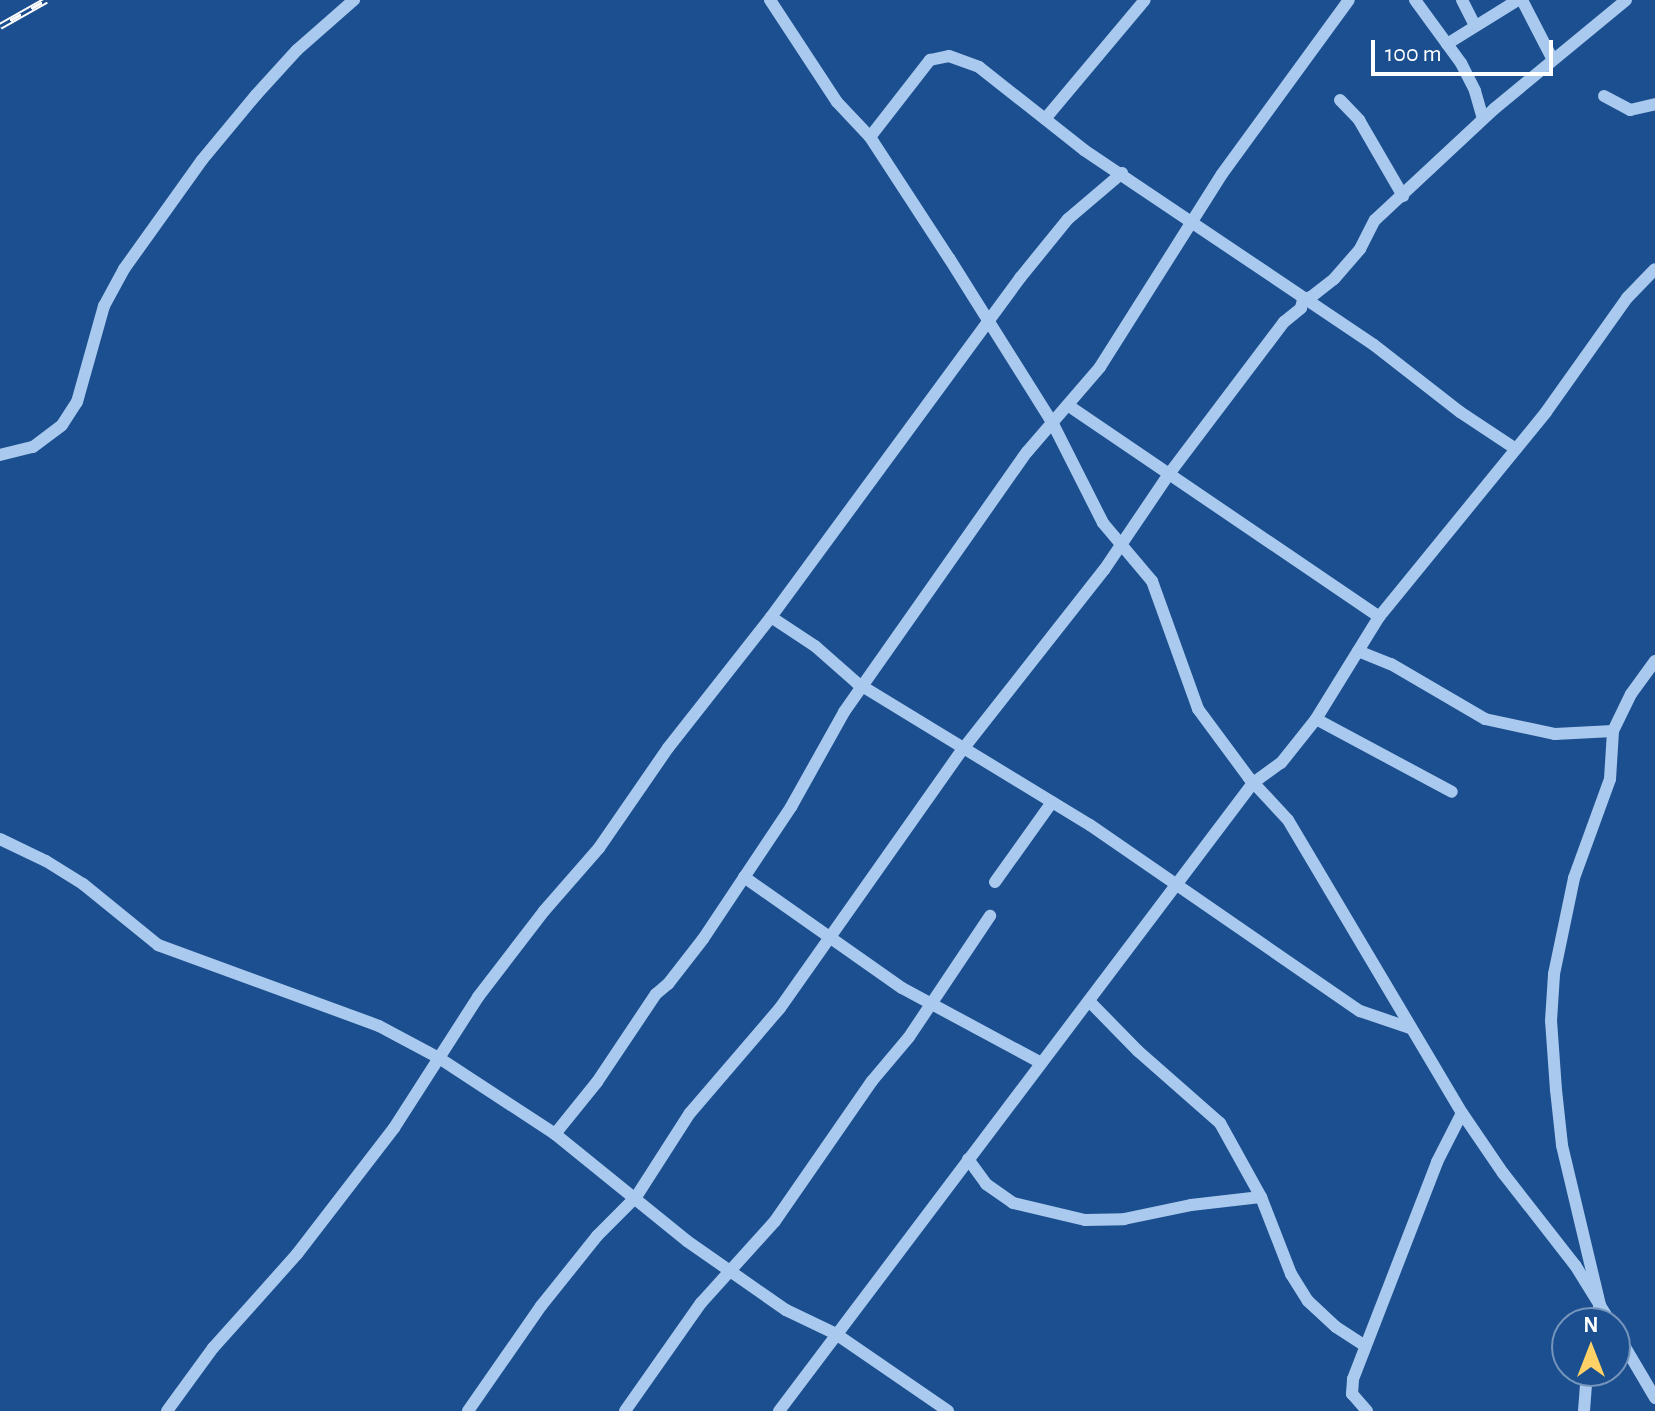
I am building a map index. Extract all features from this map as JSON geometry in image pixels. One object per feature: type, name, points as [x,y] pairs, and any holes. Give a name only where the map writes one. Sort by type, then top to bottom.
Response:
[{"type":"street","points":[[0,455],[33,447],[62,425],[77,402],[104,306],[124,269],[202,160],[256,95],[297,50],[354,0]]},
{"type":"street","points":[[770,0],[837,102],[870,137],[1053,424],[1103,523],[1152,581],[1173,648],[1198,709],[1253,783],[1288,820],[1462,1113],[1503,1173],[1575,1265],[1600,1305]]},
{"type":"street","points":[[1045,119],[1145,0]]},
{"type":"street","points":[[555,1134],[597,1082],[656,994],[668,984],[703,939],[791,807],[844,712],[865,687],[1027,452],[1100,367],[1222,174],[1349,0]]},
{"type":"street","points":[[1415,0],[1447,44],[1475,91],[1483,119]]},
{"type":"street","points":[[1462,0],[1475,25]]},
{"type":"street","points":[[1447,44],[1520,0],[1552,58]]},
{"type":"street","points":[[1303,299],[1311,297],[1334,279],[1360,249],[1375,220],[1483,119],[1552,58],[1626,0]]},
{"type":"street","points":[[870,137],[930,60],[949,56],[979,67],[1045,119],[1374,345],[1460,412],[1516,449]]},
{"type":"street","points":[[1604,96],[1630,110],[1655,104]]},
{"type":"street","points":[[1340,100],[1359,120],[1403,196]]},
{"type":"street","points":[[167,1411],[213,1348],[297,1254],[394,1128],[510,954],[599,848],[668,748],[771,617],[1068,219],[1122,173]]},
{"type":"street","points":[[779,1411],[1253,783],[1281,763],[1316,719],[1379,617],[1449,526],[1516,449],[1627,298],[1655,269]]},
{"type":"street","points":[[468,1411],[541,1306],[597,1236],[636,1197],[690,1113],[779,1009],[963,749],[1122,543],[1169,474],[1284,322],[1301,308],[1303,299]]},
{"type":"street","points":[[1069,406],[1379,617]]},
{"type":"street","points":[[771,617],[865,687],[1052,802],[1360,1011],[1410,1028]]},
{"type":"street","points":[[1358,651],[1391,664],[1485,719],[1555,734],[1613,731]]},
{"type":"street","points":[[1600,1305],[1562,1145],[1551,1021],[1554,974],[1564,919],[1584,844],[1607,791],[1613,731],[1631,694],[1655,661]]},
{"type":"street","points":[[1316,719],[1452,792]]},
{"type":"street","points":[[995,882],[1052,802]]},
{"type":"street","points":[[0,839],[46,861],[83,884],[158,945],[238,977],[327,1005],[379,1026],[439,1058],[555,1134],[687,1241],[786,1310],[836,1334],[948,1411]]},
{"type":"street","points":[[744,877],[930,1004],[1041,1063]]},
{"type":"street","points":[[625,1411],[701,1303],[775,1221],[990,916]]},
{"type":"street","points":[[1089,1001],[1138,1051],[1220,1123],[1261,1197],[1291,1274],[1308,1301],[1336,1327],[1364,1345]]},
{"type":"street","points":[[1367,1411],[1350,1388],[1437,1162],[1462,1113]]},
{"type":"street","points":[[968,1159],[986,1184],[1013,1203],[1085,1220],[1124,1219],[1191,1205],[1261,1197]]},
{"type":"street","points":[[1631,1357],[1655,1398]]},
{"type":"street","points":[[1584,1411],[1586,1387]]},
{"type":"railway","points":[[0,26],[46,0]]}]
